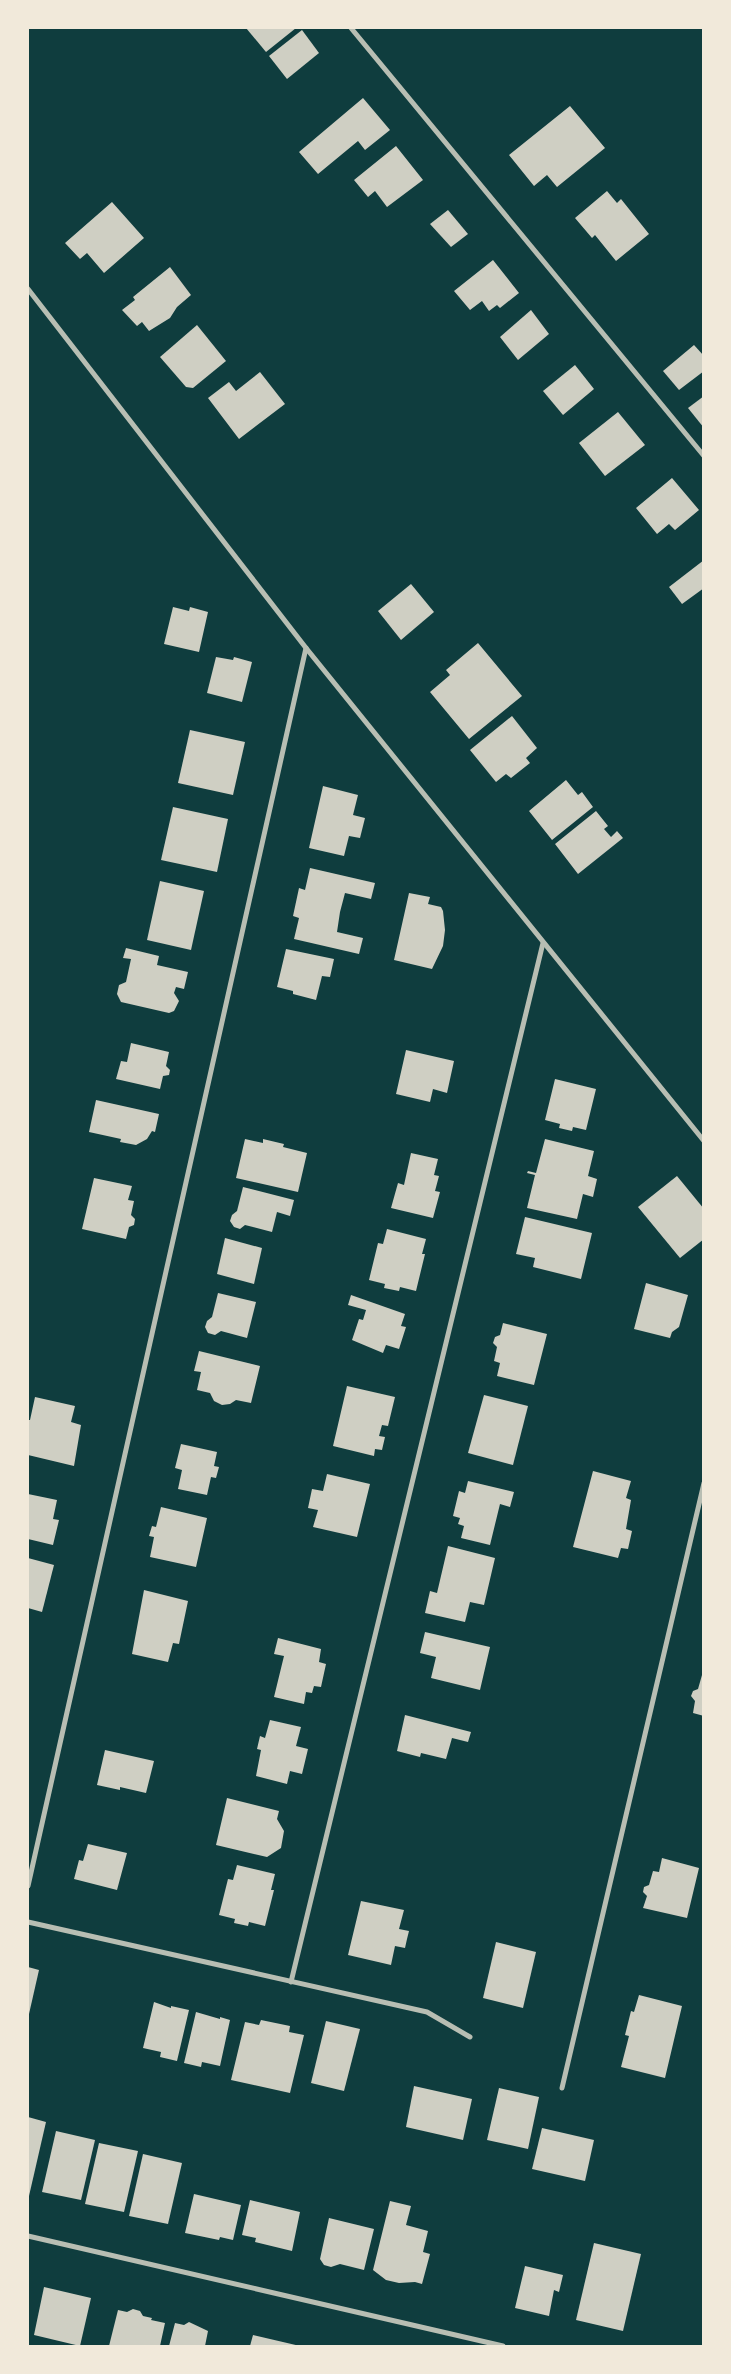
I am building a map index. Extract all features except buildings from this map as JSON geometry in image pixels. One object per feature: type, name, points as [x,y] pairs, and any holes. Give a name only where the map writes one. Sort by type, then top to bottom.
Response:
[{"type":"street","points":[[351,28],[704,456]]},
{"type":"street","points":[[28,289],[306,648],[704,1141]]},
{"type":"street","points":[[28,1886],[306,648]]},
{"type":"street","points":[[291,1982],[543,943]]},
{"type":"street","points":[[562,2088],[704,1483]]},
{"type":"street","points":[[28,1922],[427,2012],[470,2037]]},
{"type":"street","points":[[28,2236],[503,2346]]}]
